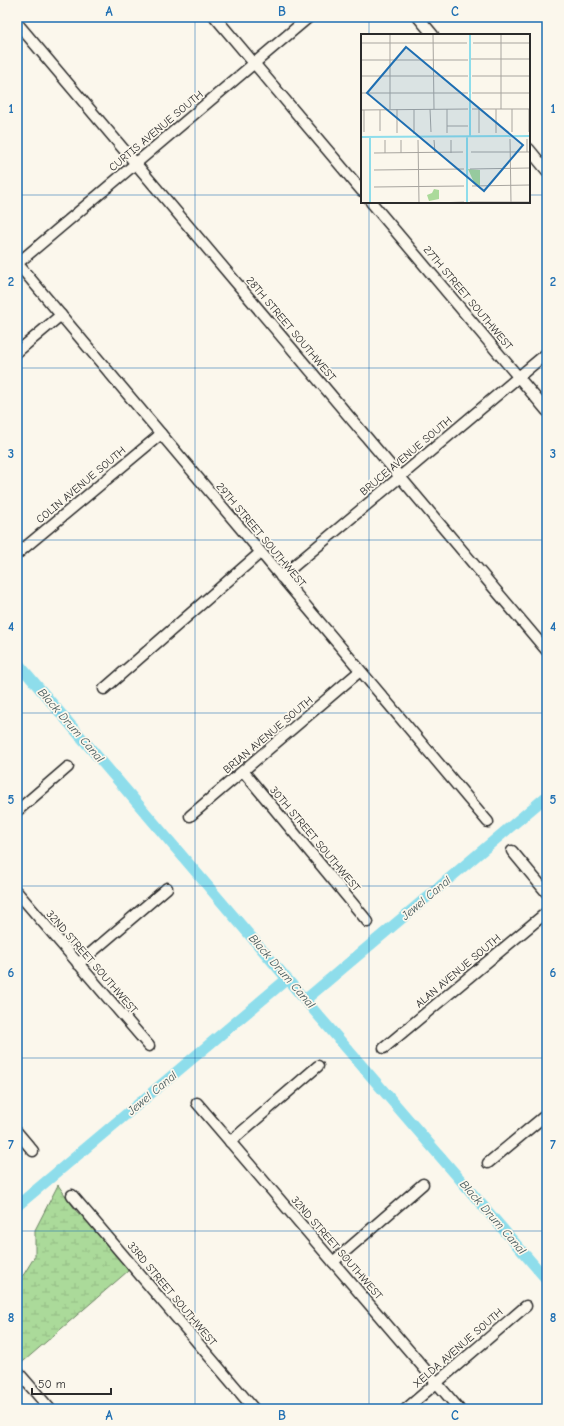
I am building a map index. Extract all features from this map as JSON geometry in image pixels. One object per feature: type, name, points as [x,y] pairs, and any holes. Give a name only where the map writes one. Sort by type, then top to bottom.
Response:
[{"type":"street","points":[[215,17],[361,190]]},
{"type":"street","name":"CURTIS AVENUE SOUTH","points":[[17,263],[309,17]]},
{"type":"street","points":[[418,17],[432,34]]},
{"type":"street","name":"28TH STREET SOUTHWEST","points":[[17,23],[547,651]]},
{"type":"street","points":[[530,150],[547,171]]},
{"type":"street","name":"27TH STREET SOUTHWEST","points":[[372,203],[547,410]]},
{"type":"street","name":"29TH STREET SOUTHWEST","points":[[17,263],[488,822]]},
{"type":"street","points":[[17,352],[61,315]]},
{"type":"street","name":"BRUCE AVENUE SOUTH","points":[[281,577],[547,353]]},
{"type":"street","name":"COLIN AVENUE SOUTH","points":[[17,554],[161,434]]},
{"type":"street","points":[[104,689],[260,553]]},
{"type":"street","name":"BRIAN AVENUE SOUTH","points":[[190,816],[360,671]]},
{"type":"street","points":[[17,812],[68,767]]},
{"type":"street","name":"30TH STREET SOUTHWEST","points":[[243,771],[368,922]]},
{"type":"street","points":[[512,851],[547,893]]},
{"type":"street","points":[[78,964],[167,888]]},
{"type":"street","name":"32ND STREET SOUTHWEST","points":[[17,892],[149,1046]]},
{"type":"street","name":"ALAN AVENUE SOUTH","points":[[384,1048],[547,912]]},
{"type":"street","points":[[230,1142],[318,1066]]},
{"type":"street","name":"32ND STREET SOUTHWEST","points":[[197,1103],[459,1409]]},
{"type":"street","points":[[488,1162],[547,1114]]},
{"type":"street","points":[[17,1132],[33,1151]]},
{"type":"street","points":[[333,1262],[422,1184]]},
{"type":"street","name":"33RD STREET SOUTHWEST","points":[[72,1195],[254,1409]]},
{"type":"street","name":"XELDA AVENUE SOUTH","points":[[406,1409],[526,1306]]},
{"type":"street","points":[[17,1371],[50,1409]]},
{"type":"green space","points":[[58,1185],[77,1212],[103,1232],[120,1256],[128,1271],[17,1367],[17,1282],[24,1274],[35,1256],[35,1230]]},
{"type":"waterway","name":"Black Drum Canal","points":[[17,662],[305,1000],[547,1280]]},
{"type":"waterway","name":"Jewel Canal","points":[[305,1000],[547,796]]},
{"type":"waterway","name":"Jewel Canal","points":[[17,1206],[287,979]]}]
